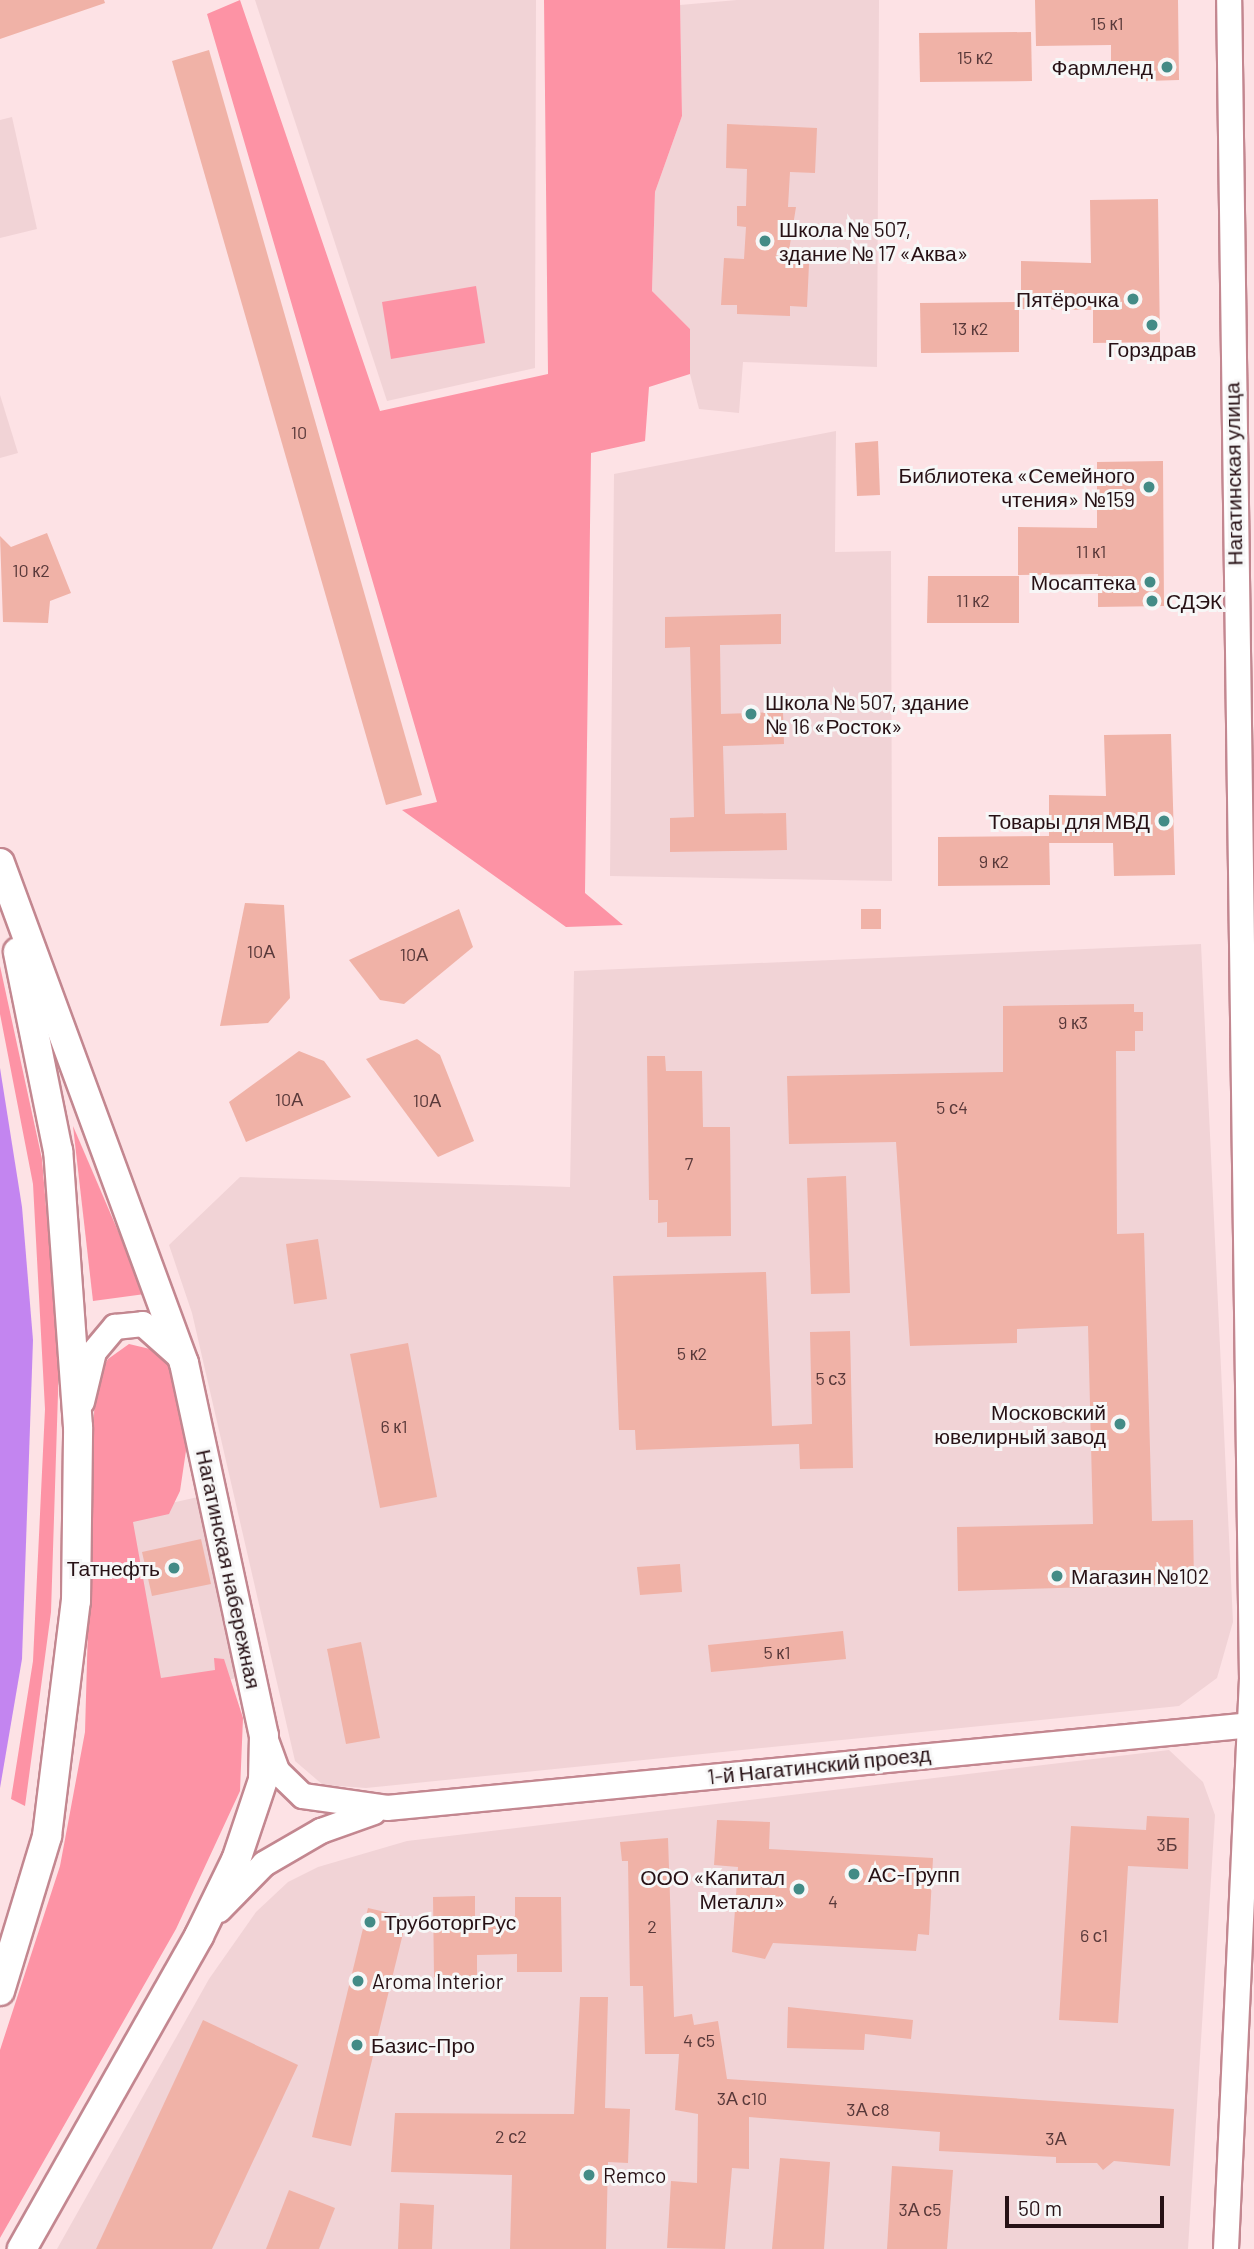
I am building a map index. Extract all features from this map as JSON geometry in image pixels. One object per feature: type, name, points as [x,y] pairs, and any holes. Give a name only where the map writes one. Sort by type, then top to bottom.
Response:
[{"type":"main road","name":"Нагатинская набережная","points":[[0,863],[184,1363],[264,1736],[264,1780],[253,1820],[199,1936],[22,2249]]},
{"type":"main road","name":"Нагатинская набережная","points":[[0,863],[58,1151],[78,1427],[67,1710],[47,1836],[0,1991]]},
{"type":"street","name":"Нагатинская улица","points":[[1226,2249],[1252,1725],[1229,0]]},
{"type":"street","points":[[78,1427],[94,1352],[115,1327],[143,1324],[156,1331],[184,1363]]},
{"type":"street","name":"1-й Нагатинский проезд","points":[[387,1808],[1252,1725]]},
{"type":"street","points":[[264,1736],[277,1771],[303,1796],[387,1808]]},
{"type":"street","points":[[199,1936],[264,1864],[321,1831],[387,1808]]},
{"type":"shaded area","points":[[240,0],[380,411],[548,374],[544,0],[680,0],[682,116],[655,192],[652,291],[690,329],[690,374],[649,387],[645,441],[591,453],[585,893],[623,925],[566,927],[402,810],[437,802],[207,14]]},
{"type":"shaded area","points":[[255,0],[536,0],[535,368],[387,401]]},
{"type":"shaded area","name":"Школа № 507, здание № 17 «Аква»","points":[[737,0],[879,0],[877,367],[743,362],[739,413],[699,409],[690,374],[690,329],[652,291],[655,192],[682,116],[680,5]]},
{"type":"shaded area","points":[[12,117],[37,229],[0,238],[0,120]]},
{"type":"shaded area","points":[[476,286],[485,343],[391,359],[382,302]]},
{"type":"shaded area","points":[[0,395],[18,453],[0,458]]},
{"type":"shaded area","name":"Школа № 507, здание № 16 «Росток»","points":[[836,431],[835,552],[891,551],[892,881],[610,876],[614,474]]},
{"type":"shaded area","points":[[1201,944],[1233,1622],[1217,1678],[1179,1706],[366,1788],[323,1785],[295,1761],[192,1313],[169,1245],[240,1177],[570,1187],[574,971]]},
{"type":"shaded area","points":[[0,966],[42,1159],[59,1362],[51,1612],[25,1806],[11,1799],[33,1661],[45,1409],[33,1184],[0,1014]]},
{"type":"shaded area","points":[[0,1068],[22,1207],[33,1340],[22,1659],[0,1788]]},
{"type":"shaded area","points":[[73,1126],[145,1294],[93,1301]]},
{"type":"shaded area","points":[[129,1344],[150,1349],[168,1364],[187,1444],[180,1491],[169,1514],[133,1522],[161,1678],[215,1670],[214,1658],[224,1659],[243,1718],[240,1791],[176,1929],[0,2238],[0,2050],[60,1866],[85,1732],[95,1381],[108,1359]]},
{"type":"shaded area","points":[[198,1497],[237,1678],[159,1694],[127,1513]]},
{"type":"shaded area","points":[[1169,1750],[1203,1782],[1215,1815],[1188,2249],[57,2249],[209,1979],[256,1912],[288,1882],[318,1867],[407,1841]]},
{"type":"building","points":[[0,0],[104,0],[105,3],[0,39]]},
{"type":"building","points":[[1035,0],[1178,0],[1179,80],[1146,81],[1146,70],[1111,71],[1111,45],[1036,46]]},
{"type":"building","points":[[1031,32],[1032,81],[920,82],[919,33]]},
{"type":"building","points":[[209,50],[422,795],[386,805],[172,61]]},
{"type":"building","points":[[727,124],[817,128],[815,173],[790,172],[788,207],[796,207],[787,263],[809,264],[807,307],[790,306],[790,316],[737,314],[737,305],[721,305],[724,258],[744,259],[746,227],[737,226],[737,206],[746,206],[747,169],[726,168]]},
{"type":"building","points":[[1158,199],[1160,342],[1093,343],[1093,310],[1021,309],[1021,261],[1091,263],[1090,200]]},
{"type":"building","points":[[1019,302],[1019,352],[921,353],[920,303]]},
{"type":"building","points":[[878,441],[880,495],[857,496],[855,443]]},
{"type":"building","points":[[1163,461],[1164,606],[1098,607],[1098,574],[1018,575],[1018,527],[1097,528],[1097,462]]},
{"type":"building","points":[[47,533],[71,593],[50,601],[48,623],[3,622],[0,536],[11,547]]},
{"type":"building","points":[[928,576],[1019,576],[1019,623],[927,623]]},
{"type":"building","points":[[781,614],[781,644],[720,645],[721,714],[783,712],[784,744],[723,746],[725,814],[786,813],[787,850],[670,852],[670,818],[694,817],[690,647],[665,648],[665,617]]},
{"type":"building","points":[[1171,734],[1175,875],[1114,876],[1113,843],[1049,843],[1049,795],[1106,796],[1104,735]]},
{"type":"building","points":[[1049,836],[1050,885],[938,886],[938,837]]},
{"type":"building","points":[[245,903],[284,905],[290,998],[268,1023],[220,1026]]},
{"type":"building","points":[[459,909],[473,947],[404,1004],[380,1000],[349,960]]},
{"type":"building","points":[[861,909],[881,909],[881,929],[861,929]]},
{"type":"building","points":[[1134,1004],[1134,1012],[1143,1012],[1143,1031],[1135,1031],[1135,1051],[1116,1051],[1117,1234],[1144,1233],[1152,1521],[1193,1520],[1194,1584],[958,1591],[957,1527],[1093,1524],[1088,1326],[1017,1329],[1017,1343],[910,1346],[896,1142],[789,1144],[787,1076],[1003,1072],[1003,1006]]},
{"type":"building","points":[[417,1039],[440,1055],[474,1141],[438,1157],[366,1059]]},
{"type":"building","points":[[299,1051],[324,1061],[351,1097],[246,1142],[229,1102]]},
{"type":"building","points":[[647,1056],[665,1056],[666,1071],[702,1071],[703,1127],[730,1127],[731,1236],[667,1237],[667,1222],[658,1223],[658,1200],[649,1200]]},
{"type":"building","points":[[846,1176],[850,1293],[811,1294],[807,1178]]},
{"type":"building","points":[[318,1239],[327,1299],[294,1304],[286,1244]]},
{"type":"building","points":[[766,1272],[772,1426],[812,1424],[810,1332],[850,1331],[853,1468],[800,1469],[799,1444],[636,1450],[635,1430],[619,1430],[613,1276]]},
{"type":"building","points":[[408,1343],[437,1497],[380,1508],[350,1354]]},
{"type":"building","points":[[201,1539],[211,1584],[152,1596],[142,1552]]},
{"type":"building","points":[[680,1564],[682,1592],[640,1595],[637,1567]]},
{"type":"building","points":[[843,1631],[846,1659],[711,1672],[708,1645]]},
{"type":"building","points":[[361,1642],[380,1738],[346,1744],[327,1649]]},
{"type":"building","points":[[1147,1816],[1189,1818],[1188,1869],[1128,1866],[1118,2023],[1059,2020],[1071,1826],[1146,1830]]},
{"type":"building","points":[[717,1820],[770,1822],[769,1849],[933,1858],[929,1935],[918,1934],[916,1951],[773,1943],[765,1959],[732,1952],[738,1867],[714,1865]]},
{"type":"building","points":[[668,1838],[674,2017],[692,2014],[694,2025],[718,2021],[727,2079],[1174,2109],[1170,2166],[1114,2161],[1103,2170],[1097,2163],[1056,2163],[1056,2157],[939,2151],[940,2132],[749,2117],[749,2169],[732,2168],[725,2249],[667,2248],[671,2181],[697,2183],[698,2114],[675,2110],[679,2054],[645,2054],[643,1986],[630,1986],[628,1861],[622,1861],[620,1842]]},
{"type":"building","points":[[475,1896],[475,1916],[515,1916],[515,1897],[561,1897],[562,1972],[517,1972],[517,1954],[477,1955],[477,1977],[434,1977],[433,1897]]},
{"type":"building","points":[[368,1908],[407,1917],[351,2146],[312,2137]]},
{"type":"building","points":[[580,1997],[608,1997],[605,2108],[630,2109],[628,2163],[608,2162],[606,2249],[510,2249],[512,2175],[391,2172],[395,2113],[574,2114]]},
{"type":"building","points":[[788,2007],[913,2020],[911,2039],[865,2034],[864,2050],[787,2048]]},
{"type":"building","points":[[203,2020],[298,2065],[212,2249],[96,2249]]},
{"type":"building","points":[[780,2158],[830,2162],[824,2249],[772,2249]]},
{"type":"building","points":[[892,2166],[953,2170],[947,2249],[887,2249]]},
{"type":"building","points":[[289,2190],[335,2208],[319,2249],[266,2249]]},
{"type":"building","points":[[400,2203],[434,2205],[432,2249],[398,2249]]},
{"type":"place","name":"Фармленд","points":[[1167,67]]},
{"type":"place","name":"Школа № 507, здание № 17 «Аква»","points":[[765,241]]},
{"type":"place","name":"Пятёрочка","points":[[1133,299]]},
{"type":"place","name":"Горздрав","points":[[1152,325]]},
{"type":"place","name":"Библиотека «Семейного чтения» №159","points":[[1149,487]]},
{"type":"place","name":"Мосаптека","points":[[1150,582]]},
{"type":"place","name":"СДЭК","points":[[1152,601]]},
{"type":"place","name":"Школа № 507, здание № 16 «Росток»","points":[[751,714]]},
{"type":"place","name":"Товары для МВД","points":[[1164,821]]},
{"type":"place","name":"Московский ювелирный завод","points":[[1120,1424]]},
{"type":"place","name":"Татнефть","points":[[174,1568]]},
{"type":"place","name":"Магазин №102","points":[[1057,1576]]},
{"type":"place","name":"АС-Групп","points":[[854,1874]]},
{"type":"place","name":"ООО «Капитал Металл»","points":[[799,1889]]},
{"type":"place","name":"ТруботоргРус","points":[[370,1922]]},
{"type":"place","name":"Aroma Interior","points":[[358,1981]]},
{"type":"place","name":"Базис-Про","points":[[357,2045]]},
{"type":"place","name":"Remco","points":[[589,2175]]}]
